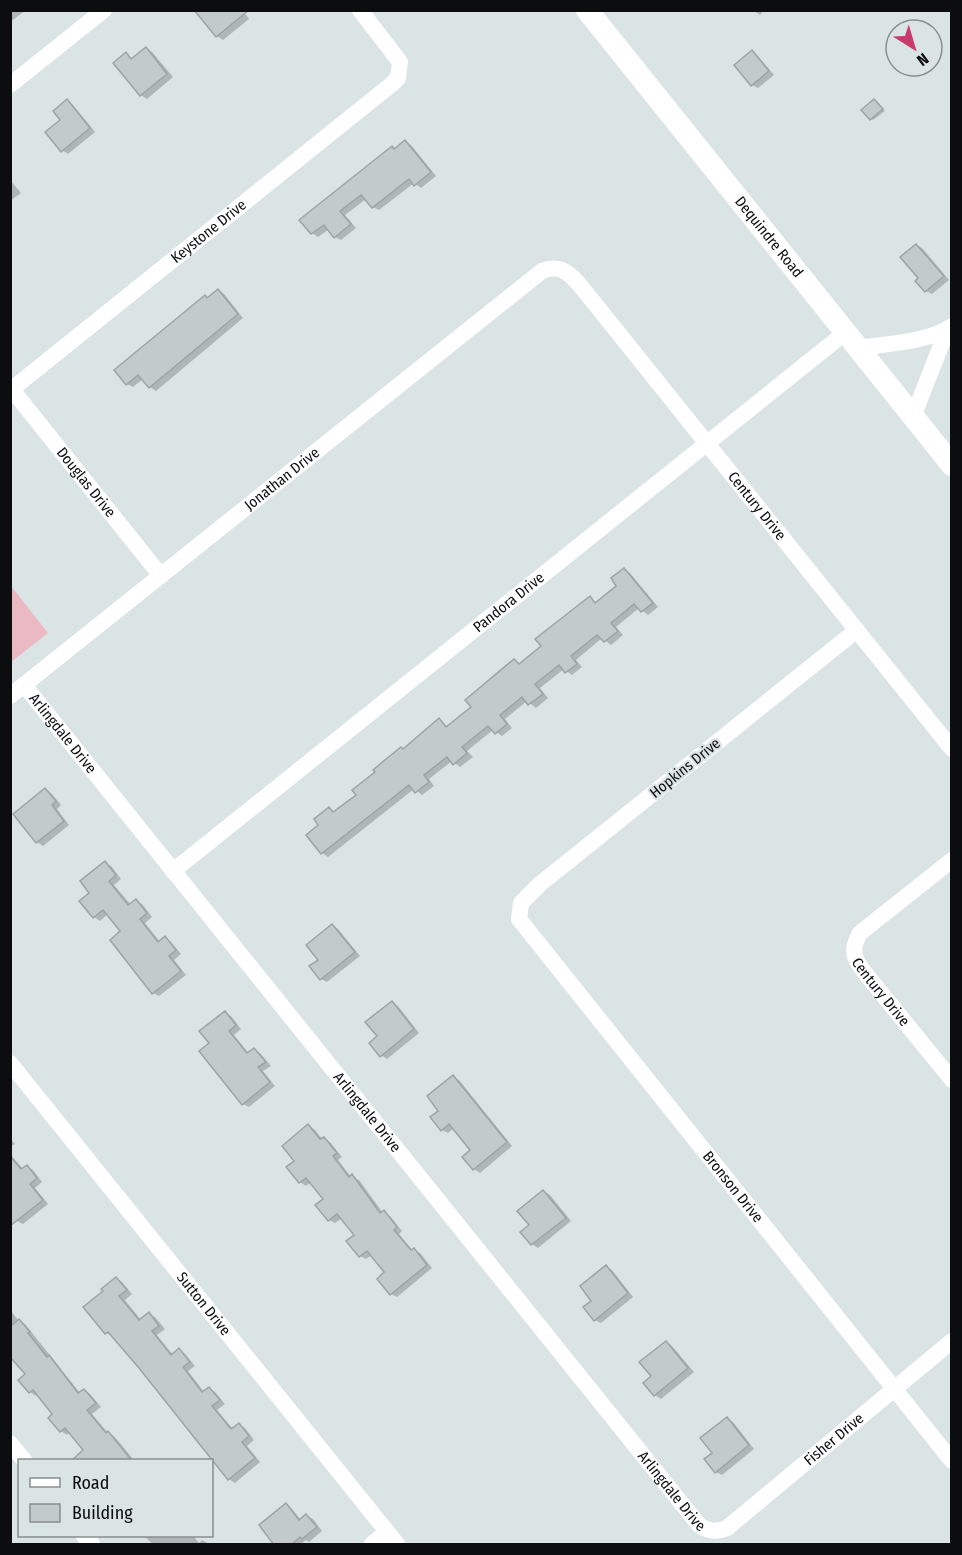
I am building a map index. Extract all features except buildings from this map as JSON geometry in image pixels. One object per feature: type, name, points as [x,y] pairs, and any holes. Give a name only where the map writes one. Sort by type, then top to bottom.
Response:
[{"type":"main road","name":"Dequindre Road","points":[[587,10],[951,465]]},
{"type":"street","points":[[10,85],[104,10]]},
{"type":"street","name":"Keystone Drive","points":[[11,388],[398,78],[400,63],[396,55],[360,10]]},
{"type":"street","name":"Century Drive","points":[[558,268],[579,284],[951,749]]},
{"type":"street","name":"Jonathan Drive","points":[[10,696],[542,271],[558,268]]},
{"type":"street","points":[[852,340],[912,339],[949,328]]},
{"type":"street","points":[[913,417],[949,328]]},
{"type":"street","name":"Pandora Drive","points":[[173,871],[706,444],[852,340]]},
{"type":"street","name":"Douglas Drive","points":[[11,388],[161,576]]},
{"type":"street","name":"Hopkins Drive","points":[[519,910],[526,896],[540,884],[857,630]]},
{"type":"street","name":"Arlingdale Drive","points":[[24,685],[693,1519],[707,1530],[714,1532]]},
{"type":"street","name":"Century Drive","points":[[951,860],[860,933],[853,953],[869,978],[951,1080]]},
{"type":"street","name":"Bronson Drive","points":[[519,910],[522,925],[951,1461]]},
{"type":"street","name":"Sutton Drive","points":[[10,1063],[392,1538]]},
{"type":"street","name":"Fisher Drive","points":[[714,1532],[727,1528],[740,1519],[951,1341]]},
{"type":"street","points":[[10,1443],[22,1459]]},
{"type":"street","points":[[372,1545],[392,1538]]},
{"type":"shaded area","points":[[10,586],[48,633],[11,662]]}]
